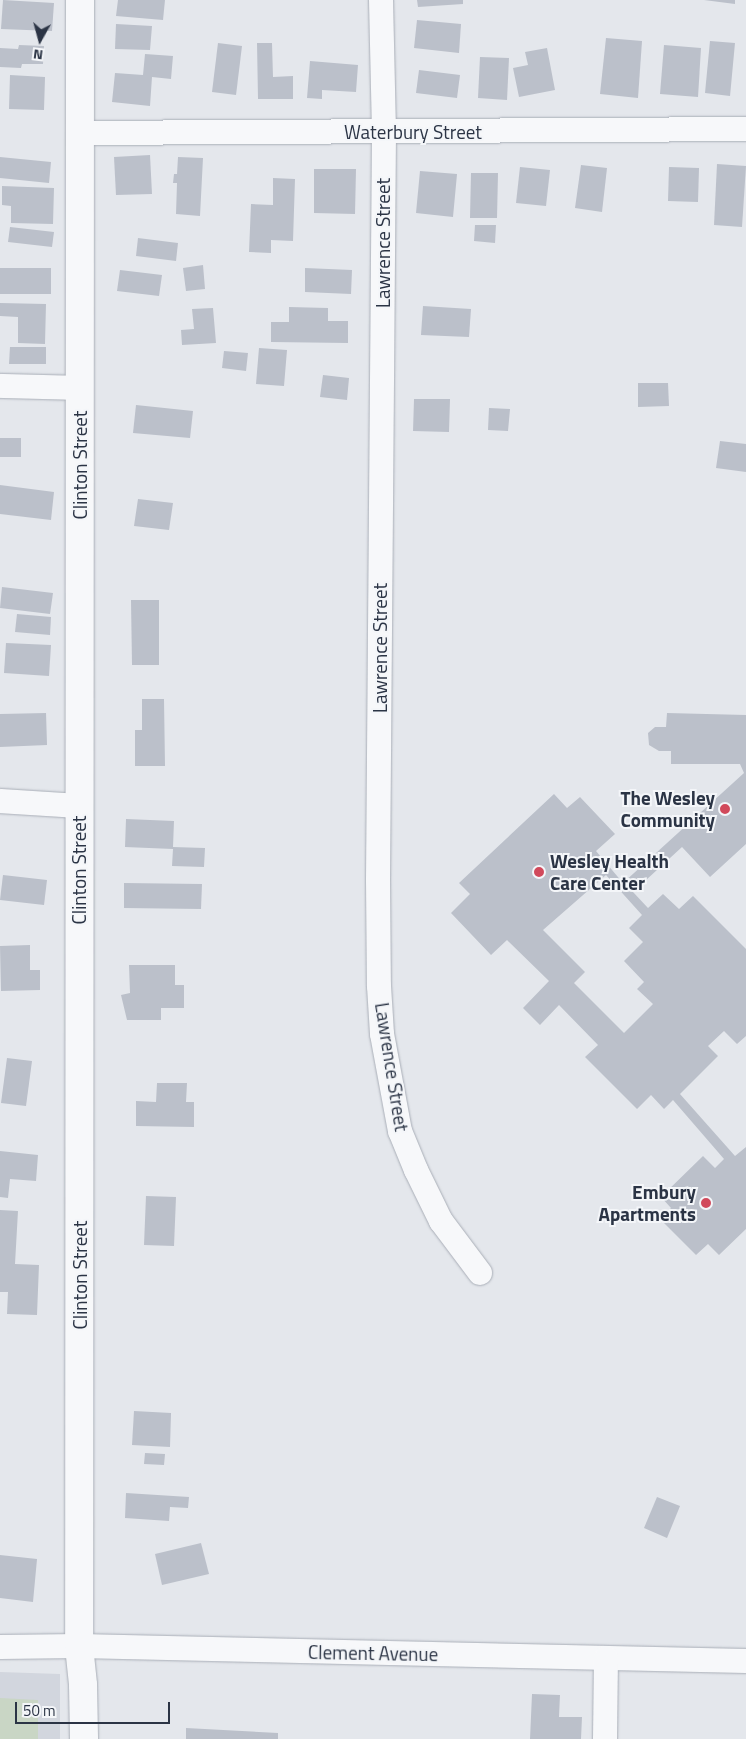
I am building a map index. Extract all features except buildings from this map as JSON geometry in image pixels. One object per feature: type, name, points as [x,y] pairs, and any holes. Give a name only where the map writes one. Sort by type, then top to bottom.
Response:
[{"type":"street","name":"Clinton Street","points":[[80,0],[79,1646],[83,1685],[84,1739]]},
{"type":"street","name":"Lawrence Street","points":[[381,0],[384,132],[378,880],[379,986],[382,1034],[400,1131],[416,1170],[441,1221],[480,1273]]},
{"type":"street","name":"Waterbury Street","points":[[80,133],[746,129]]},
{"type":"street","points":[[0,386],[80,388]]},
{"type":"street","points":[[0,801],[79,806]]},
{"type":"street","name":"Clement Avenue","points":[[0,1647],[79,1646],[746,1662]]},
{"type":"street","points":[[605,1739],[606,1658]]},
{"type":"shaded area","points":[[0,1672],[60,1674],[60,1739],[0,1739]]},
{"type":"green space","points":[[0,1698],[38,1700],[38,1739],[0,1739]]},
{"type":"place","name":"The Wesley Community","points":[[725,809]]},
{"type":"place","name":"Wesley Health Care Center","points":[[539,872]]},
{"type":"place","name":"Embury Apartments","points":[[706,1203]]}]
